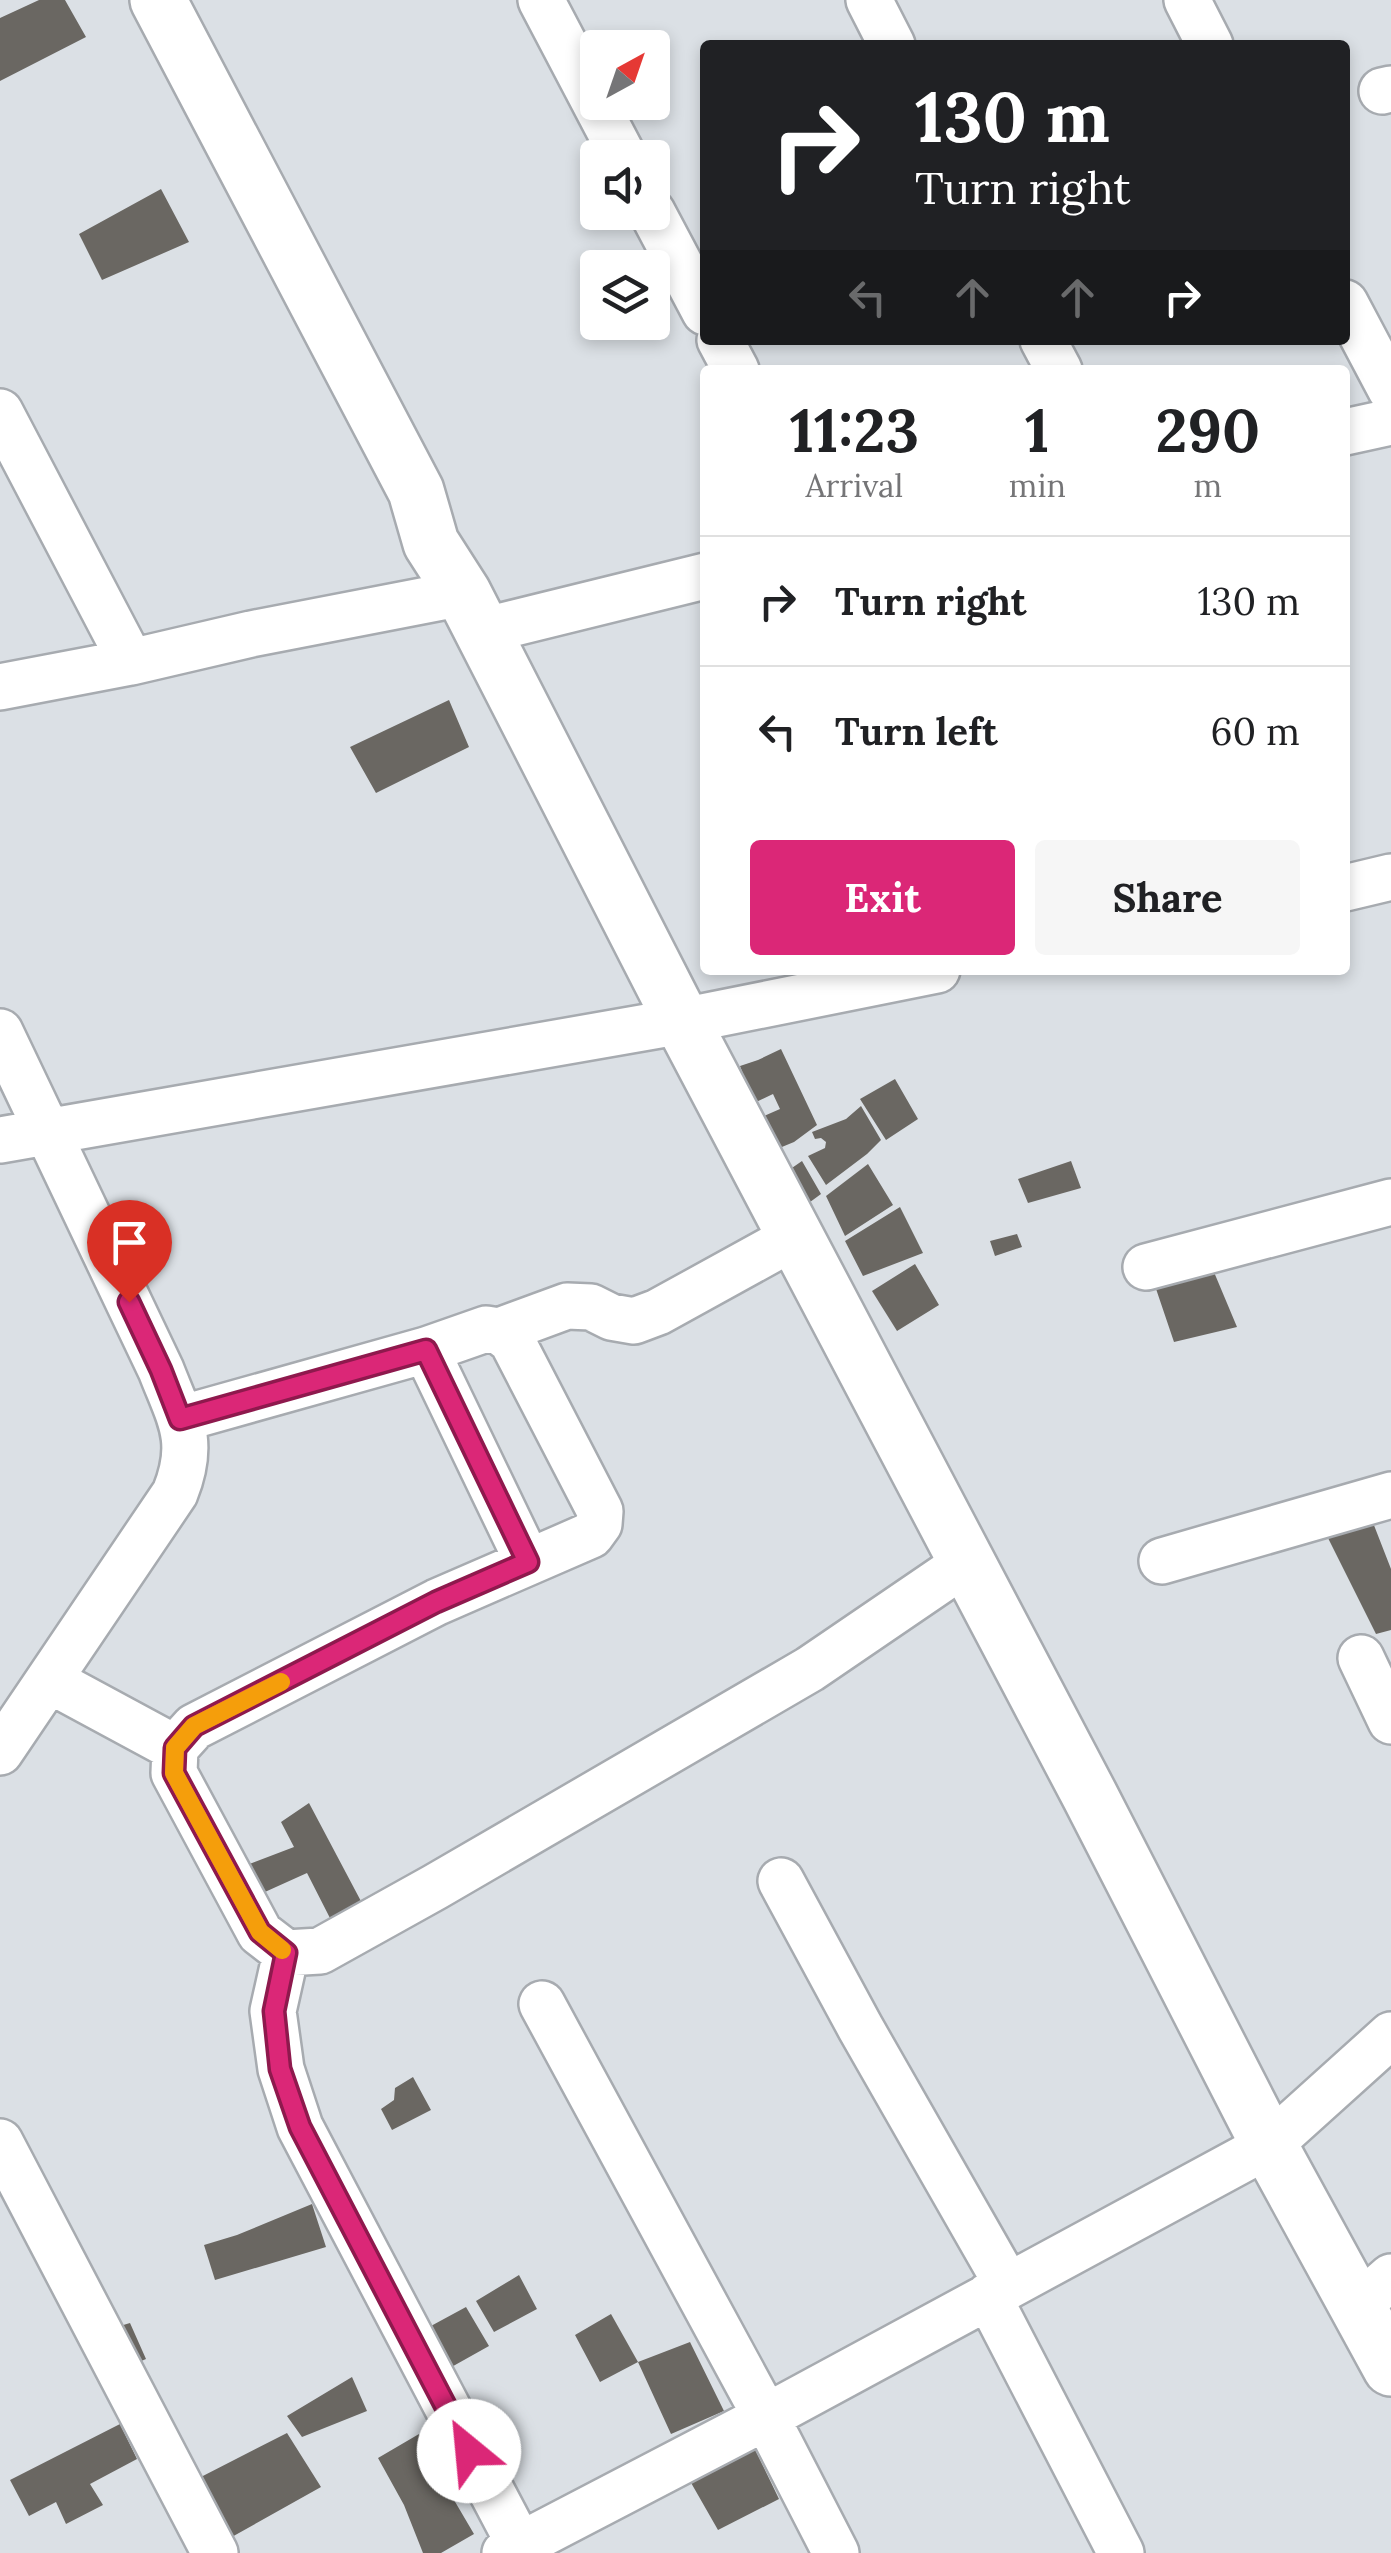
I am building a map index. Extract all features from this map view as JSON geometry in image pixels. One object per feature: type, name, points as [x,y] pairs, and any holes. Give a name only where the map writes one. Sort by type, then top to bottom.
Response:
[{"type":"street","points":[[124,0],[394,518],[431,543]]},
{"type":"street","points":[[158,0],[416,491],[431,543],[472,612],[1269,2145],[1374,2292],[1391,2368]]},
{"type":"street","points":[[541,0],[615,140]]},
{"type":"street","points":[[869,0],[889,40]]},
{"type":"street","points":[[1186,0],[1207,40]]},
{"type":"street","points":[[662,230],[700,303]]},
{"type":"street","points":[[1350,312],[1391,390]]},
{"type":"street","points":[[0,412],[131,662]]},
{"type":"street","points":[[1350,431],[1391,422]]},
{"type":"street","points":[[0,687],[251,634],[472,612],[700,577]]},
{"type":"street","points":[[1350,887],[1391,877]]},
{"type":"street","points":[[0,1140],[682,1020],[911,975]]},
{"type":"street","points":[[0,1032],[161,1370],[180,1419],[186,1448],[185,1468],[175,1493],[0,1752]]},
{"type":"street","points":[[1146,1267],[1391,1202]]},
{"type":"street","points":[[499,1331],[567,1306],[591,1307],[611,1317],[634,1321],[658,1312],[796,1236]]},
{"type":"street","points":[[180,1419],[426,1350],[486,1329],[499,1331],[512,1341],[600,1511],[599,1524],[591,1535],[436,1602],[194,1726],[175,1748],[174,1773],[251,1916],[260,1932],[286,1953],[320,1951],[434,1887],[810,1669],[967,1562]]},
{"type":"street","points":[[426,1350],[528,1562]]},
{"type":"street","points":[[1162,1561],[1391,1496]]},
{"type":"street","points":[[1361,1658],[1391,1722]]},
{"type":"street","points":[[49,1680],[175,1748]]},
{"type":"street","points":[[781,1880],[998,2291],[1121,2553]]},
{"type":"street","points":[[286,1953],[274,2011],[280,2069],[300,2127],[516,2551],[1269,2145],[1391,2035]]},
{"type":"street","points":[[542,2004],[836,2553]]},
{"type":"street","points":[[0,2142],[215,2553]]},
{"type":"building","points":[[39,0],[65,0],[86,37],[0,81],[0,18]]},
{"type":"building","points":[[161,189],[189,242],[102,280],[79,234]]},
{"type":"building","points":[[449,700],[469,747],[376,793],[350,747]]},
{"type":"building","points":[[781,1049],[817,1125],[777,1149],[764,1116],[780,1109],[773,1094],[754,1103],[740,1066]]},
{"type":"building","points":[[895,1079],[918,1119],[886,1140],[860,1099]]},
{"type":"building","points":[[861,1106],[881,1140],[826,1185],[808,1156],[825,1148],[826,1142],[815,1139],[812,1132],[846,1119]]},
{"type":"building","points":[[802,1161],[821,1194],[806,1205],[789,1170]]},
{"type":"building","points":[[1071,1161],[1081,1188],[1028,1203],[1018,1179]]},
{"type":"building","points":[[868,1164],[893,1205],[845,1236],[826,1196]]},
{"type":"building","points":[[900,1207],[923,1253],[863,1276],[845,1241]]},
{"type":"building","points":[[1017,1234],[1022,1247],[995,1256],[990,1241]]},
{"type":"building","points":[[915,1264],[939,1305],[897,1331],[872,1291]]},
{"type":"building","points":[[1211,1265],[1237,1327],[1174,1342],[1152,1277]]},
{"type":"building","points":[[1370,1515],[1391,1569],[1391,1630],[1376,1634],[1324,1530]]},
{"type":"building","points":[[309,1803],[363,1905],[332,1922],[307,1873],[256,1896],[244,1866],[294,1847],[281,1822]]},
{"type":"building","points":[[413,2077],[431,2110],[392,2130],[381,2109],[394,2100],[395,2088]]},
{"type":"building","points":[[312,2204],[326,2247],[215,2280],[204,2245]]},
{"type":"building","points":[[519,2275],[537,2309],[494,2332],[476,2301]]},
{"type":"building","points":[[466,2307],[489,2346],[439,2374],[418,2333]]},
{"type":"building","points":[[611,2314],[638,2362],[600,2382],[575,2335]]},
{"type":"building","points":[[130,2323],[146,2359],[125,2368],[110,2329]]},
{"type":"building","points":[[690,2342],[724,2411],[671,2434],[638,2362]]},
{"type":"building","points":[[352,2377],[367,2411],[302,2437],[287,2416]]},
{"type":"building","points":[[120,2424],[137,2459],[90,2484],[103,2505],[66,2524],[56,2502],[29,2516],[10,2480]]},
{"type":"building","points":[[287,2433],[321,2487],[230,2538],[197,2479]]},
{"type":"building","points":[[419,2434],[437,2459],[444,2483],[474,2534],[441,2553],[423,2553],[404,2505],[378,2458]]},
{"type":"building","points":[[749,2437],[779,2499],[718,2530],[686,2474]]},
{"type":"slow traffic","points":[[281,1682],[194,1726],[175,1748],[174,1773],[260,1932],[282,1950]]},
{"type":"route","points":[[129,1302],[180,1419],[426,1350],[528,1562],[436,1602],[194,1726],[175,1748],[174,1773],[260,1932],[286,1953],[274,2011],[280,2069],[300,2127],[469,2451]]}]
